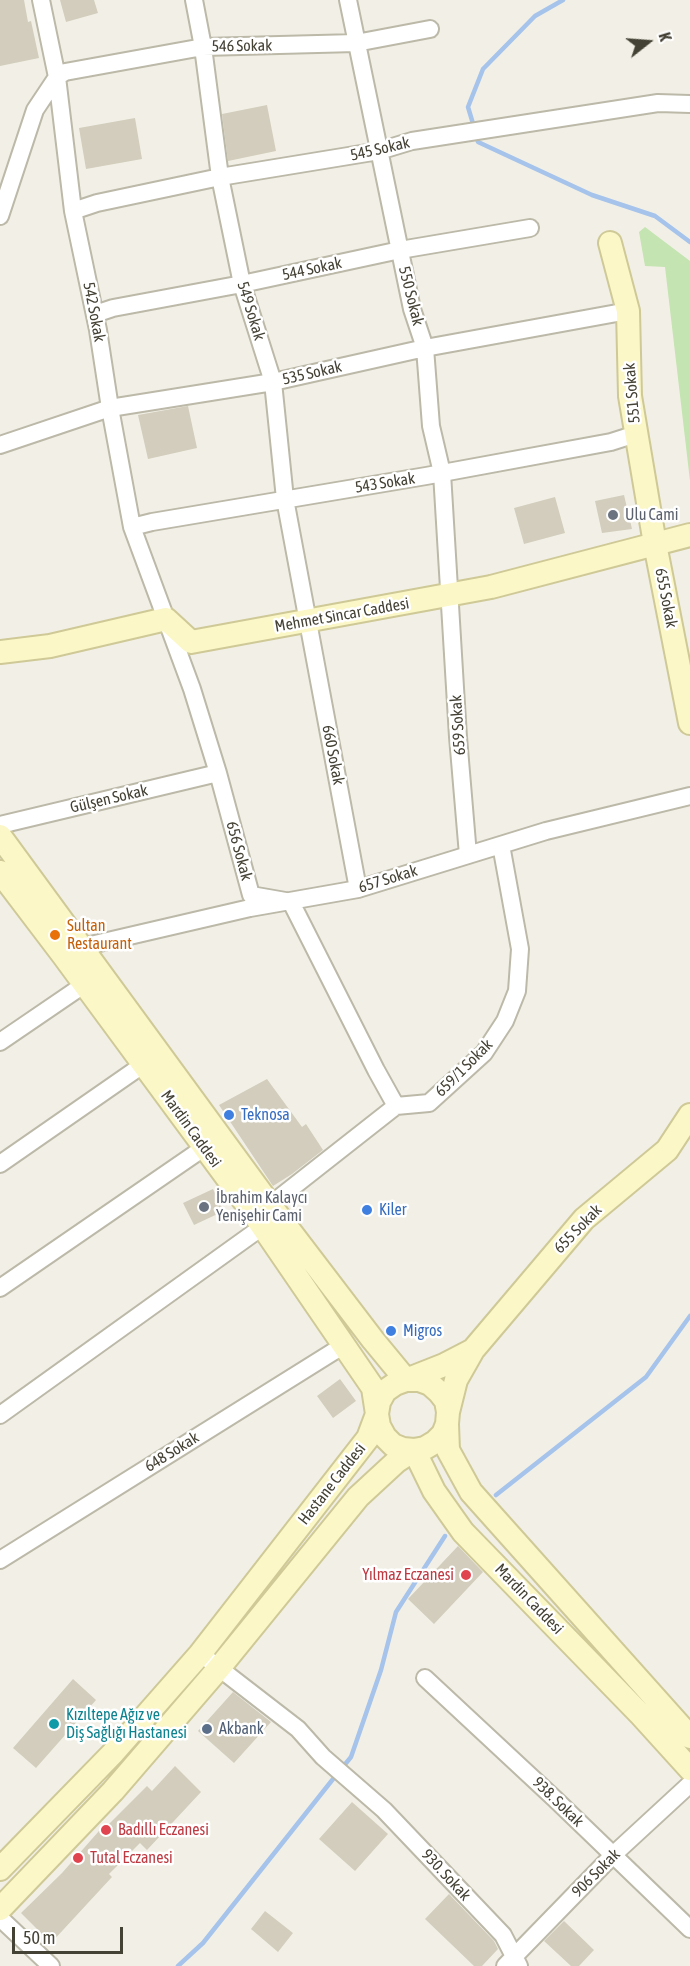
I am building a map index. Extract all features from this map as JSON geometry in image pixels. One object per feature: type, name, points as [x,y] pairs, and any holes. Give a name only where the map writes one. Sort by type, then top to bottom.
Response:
[{"type":"street","name":"542 Sokak","points":[[41,0],[57,77],[73,211],[95,314],[132,527],[165,620]]},
{"type":"street","name":"549 Sokak","points":[[194,0],[203,47],[220,177],[242,284],[273,382],[285,499],[308,621]]},
{"type":"street","name":"550 Sokak","points":[[348,0],[412,309],[425,348],[431,426],[442,473],[450,595]]},
{"type":"street","name":"546 Sokak","points":[[57,77],[65,72],[203,47],[356,43],[430,28]]},
{"type":"street","points":[[0,216],[35,110],[57,77]]},
{"type":"street","name":"545 Sokak","points":[[73,211],[97,203],[220,177],[379,151],[412,141],[658,103],[690,104]]},
{"type":"street","name":"544 Sokak","points":[[95,314],[113,308],[242,284],[400,250],[530,228]]},
{"type":"street","name":"551 Sokak","points":[[610,243],[627,311],[630,396],[656,544]]},
{"type":"street","name":"535 Sokak","points":[[0,445],[110,408],[273,382],[425,348],[627,311]]},
{"type":"street","name":"543 Sokak","points":[[132,527],[611,442],[636,434]]},
{"type":"street","name":"Mehmet Sincar Caddesi","points":[[165,620],[191,642],[491,588],[690,535]]},
{"type":"street","name":"655 Sokak","points":[[656,544],[690,723]]},
{"type":"street","name":"659 Sokak","points":[[450,595],[468,855]]},
{"type":"street","points":[[0,652],[50,646],[165,620]]},
{"type":"street","name":"656 Sokak","points":[[165,620],[192,689],[218,773],[251,895],[291,902]]},
{"type":"street","name":"660 Sokak","points":[[308,621],[357,889]]},
{"type":"street","name":"Gülşen Sokak","points":[[0,825],[218,773]]},
{"type":"street","name":"657 Sokak","points":[[82,947],[250,908],[357,889],[546,831],[690,795]]},
{"type":"street","name":"Mardin Caddesi","points":[[0,836],[270,1205],[373,1340],[406,1380],[419,1380],[430,1384],[440,1392],[446,1401],[448,1450],[471,1492],[690,1737]]},
{"type":"street","name":"659/1 Sokak","points":[[396,1106],[429,1102],[484,1053],[506,1022],[517,991],[520,949],[501,845]]},
{"type":"street","name":"Mardin Caddesi","points":[[0,872],[85,984],[262,1227],[373,1388],[377,1414]]},
{"type":"street","points":[[270,1205],[396,1106],[291,902]]},
{"type":"street","points":[[0,1042],[85,984]]},
{"type":"street","points":[[0,1164],[144,1064]]},
{"type":"street","name":"655 Sokak","points":[[448,1418],[456,1380],[473,1350],[584,1218],[667,1150],[690,1115]]},
{"type":"street","points":[[0,1288],[205,1148]]},
{"type":"street","points":[[0,1415],[262,1227]]},
{"type":"street","name":"648 Sokak","points":[[0,1560],[344,1345]]},
{"type":"street","name":"655 Sokak","points":[[406,1380],[444,1365],[473,1350]]},
{"type":"street","points":[[377,1414],[379,1402],[386,1391],[406,1380]]},
{"type":"street","name":"Hastane Caddesi","points":[[377,1414],[379,1426],[385,1437],[403,1449],[414,1450]]},
{"type":"street","name":"Hastane Caddesi","points":[[0,1869],[113,1753],[200,1654],[368,1438],[377,1414]]},
{"type":"street","points":[[414,1450],[425,1448],[435,1442],[442,1434],[448,1418]]},
{"type":"street","name":"Mardin Caddesi","points":[[414,1450],[434,1491],[463,1532],[690,1769]]},
{"type":"street","name":"Hastane Caddesi","points":[[0,1909],[113,1791],[219,1668],[358,1497],[397,1461],[414,1450]]},
{"type":"street","name":"930. Sokak","points":[[200,1654],[298,1729],[323,1757],[363,1790],[503,1935],[513,1963]]},
{"type":"street","name":"938. Sokak","points":[[425,1678],[690,1929]]},
{"type":"street","points":[[113,1753],[131,1768]]},
{"type":"street","name":"906 Sokak","points":[[513,1963],[613,1855],[690,1784]]},
{"type":"street","points":[[0,1918],[51,1966]]},
{"type":"green space","points":[[645,227],[690,261],[690,481],[665,267],[645,266],[639,232]]},
{"type":"building","points":[[0,0],[24,0],[39,58],[0,66]]},
{"type":"building","points":[[60,0],[94,0],[98,13],[66,22]]},
{"type":"building","points":[[267,105],[276,151],[228,161],[222,114]]},
{"type":"building","points":[[135,118],[142,159],[86,169],[79,128]]},
{"type":"building","points":[[188,406],[197,448],[148,459],[138,415]]},
{"type":"building","name":"Ulu Cami","points":[[624,495],[632,529],[602,533],[595,501]]},
{"type":"building","points":[[555,497],[565,533],[524,544],[514,508]]},
{"type":"building","points":[[267,1079],[302,1127],[306,1124],[323,1150],[273,1186],[219,1105]]},
{"type":"building","name":"İbrahim Kalaycı Yenişehir Cami","points":[[213,1189],[224,1211],[194,1225],[183,1203]]},
{"type":"building","points":[[340,1379],[356,1401],[333,1418],[317,1396]]},
{"type":"building","points":[[458,1546],[483,1572],[434,1624],[408,1599]]},
{"type":"building","name":"Kızıltepe Ağız ve Diş Sağlığı Hastanesi","points":[[73,1679],[96,1700],[36,1768],[13,1748]]},
{"type":"building","points":[[233,1692],[271,1722],[234,1763],[198,1731]]},
{"type":"building","points":[[175,1766],[201,1792],[147,1850],[140,1843],[109,1874],[112,1877],[51,1943],[21,1913],[62,1873],[106,1823],[108,1825],[147,1786],[152,1791]]},
{"type":"building","points":[[352,1802],[388,1834],[355,1871],[319,1839]]},
{"type":"building","points":[[449,1894],[494,1941],[498,1949],[482,1966],[474,1966],[425,1919]]},
{"type":"building","points":[[265,1911],[293,1933],[278,1952],[251,1929]]},
{"type":"building","points":[[564,1921],[594,1950],[579,1966],[571,1966],[544,1941]]},
{"type":"waterway","points":[[474,127],[468,107],[483,69],[535,16],[563,0]]},
{"type":"waterway","points":[[476,135],[478,142],[592,195],[655,216],[690,242]]},
{"type":"waterway","points":[[496,1495],[646,1377],[690,1316]]},
{"type":"waterway","points":[[342,1768],[351,1757],[381,1670],[396,1612],[445,1536]]},
{"type":"waterway","points":[[178,1966],[203,1943],[337,1774]]},
{"type":"place","name":"Ulu Cami","points":[[613,515]]},
{"type":"place","name":"Sultan Restaurant","points":[[55,935]]},
{"type":"place","name":"Teknosa","points":[[229,1115]]},
{"type":"place","name":"İbrahim Kalaycı Yenişehir Cami","points":[[204,1207]]},
{"type":"place","name":"Kiler","points":[[367,1210]]},
{"type":"place","name":"Migros","points":[[391,1331]]},
{"type":"place","name":"Yılmaz Eczanesi","points":[[466,1575]]},
{"type":"place","name":"Kızıltepe Ağız ve Diş Sağlığı Hastanesi","points":[[54,1724]]},
{"type":"place","name":"Akbank","points":[[207,1729]]},
{"type":"place","name":"Badıllı Eczanesi","points":[[106,1830]]},
{"type":"place","name":"Tutal Eczanesi","points":[[78,1858]]}]
